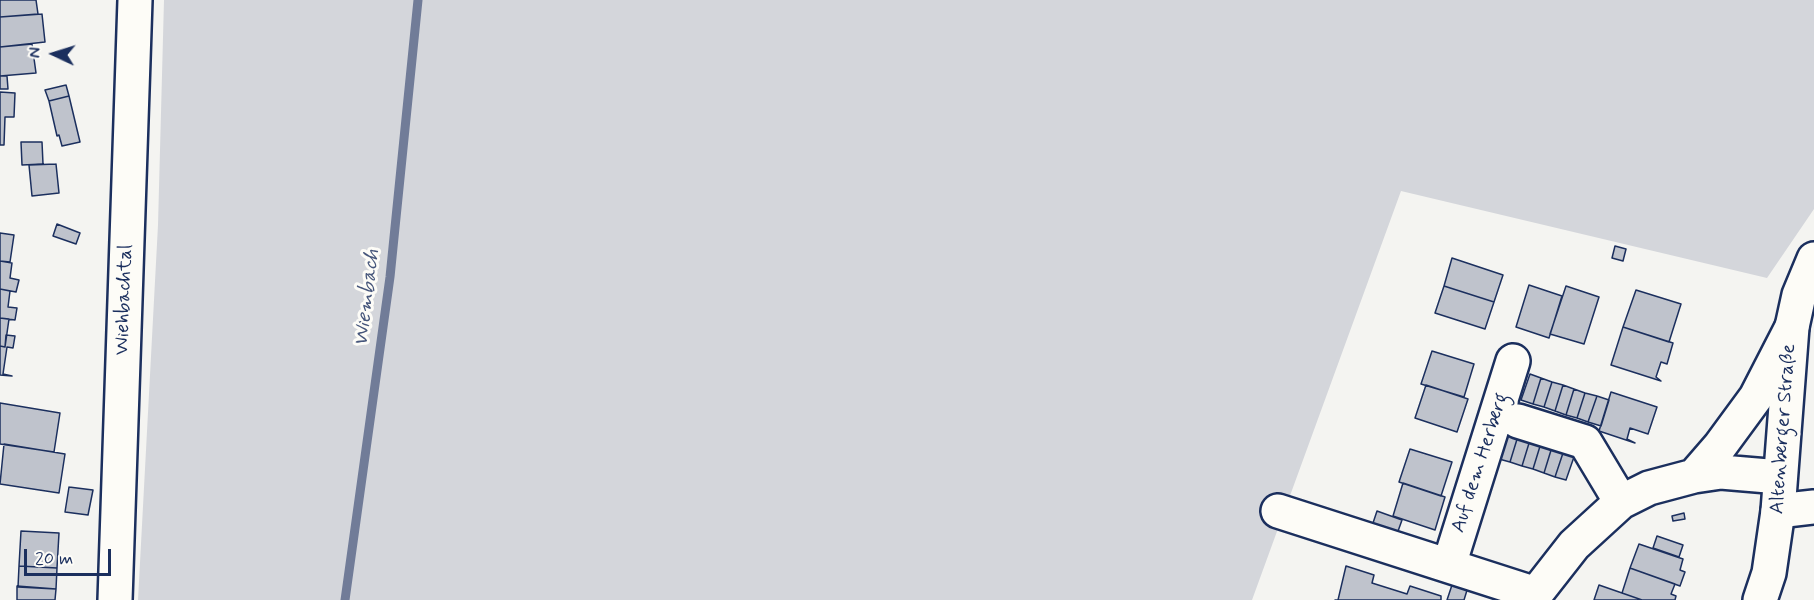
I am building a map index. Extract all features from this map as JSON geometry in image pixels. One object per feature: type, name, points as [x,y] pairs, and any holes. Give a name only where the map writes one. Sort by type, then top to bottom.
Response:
[{"type":"street","name":"Wiehbachtal","points":[[115,600],[135,0]]},
{"type":"street","name":"Altenberger Straße","points":[[1760,600],[1769,573],[1778,511],[1792,327],[1799,295],[1814,259]]},
{"type":"street","points":[[1694,476],[1720,446],[1756,397],[1792,327]]},
{"type":"street","name":"Auf dem Herberg","points":[[1449,564],[1513,361]]},
{"type":"street","points":[[1518,421],[1585,442],[1621,502]]},
{"type":"street","points":[[1278,511],[1449,564],[1533,597],[1574,545],[1621,502],[1649,488],[1694,476],[1721,472],[1780,477]]},
{"type":"street","points":[[1778,511],[1814,507]]},
{"type":"shaded area","points":[[164,0],[1814,0],[1814,209],[1767,278],[1401,191],[1252,600],[138,600],[158,225]]},
{"type":"building","points":[[0,0],[36,0],[38,14],[0,17]]},
{"type":"building","points":[[42,14],[45,42],[0,47],[0,17]]},
{"type":"building","points":[[32,44],[36,73],[0,76],[0,47]]},
{"type":"building","points":[[0,76],[7,76],[8,89],[0,89]]},
{"type":"building","points":[[66,85],[69,96],[49,101],[45,90]]},
{"type":"building","points":[[0,92],[15,93],[14,117],[5,117],[4,145],[0,145]]},
{"type":"building","points":[[69,96],[80,142],[62,146],[59,135],[57,136],[49,101]]},
{"type":"building","points":[[21,142],[42,142],[43,164],[22,165]]},
{"type":"building","points":[[56,164],[59,193],[32,196],[29,165]]},
{"type":"building","points":[[57,224],[80,233],[76,244],[53,236]]},
{"type":"building","points":[[0,233],[14,235],[10,262],[0,261]]},
{"type":"building","points":[[1615,246],[1626,249],[1623,261],[1612,258]]},
{"type":"building","points":[[1452,258],[1503,275],[1494,302],[1444,286]]},
{"type":"building","points":[[0,261],[12,263],[10,278],[19,280],[16,292],[0,289]]},
{"type":"building","points":[[1529,285],[1562,296],[1549,338],[1516,327]]},
{"type":"building","points":[[1444,286],[1494,302],[1485,329],[1435,313]]},
{"type":"building","points":[[1566,286],[1599,297],[1584,344],[1550,334]]},
{"type":"building","points":[[0,289],[10,291],[8,307],[17,308],[15,320],[0,318]]},
{"type":"building","points":[[1636,290],[1681,304],[1669,342],[1623,327]]},
{"type":"building","points":[[0,318],[9,319],[5,347],[0,346]]},
{"type":"building","points":[[1623,327],[1673,343],[1667,364],[1661,362],[1656,377],[1661,381],[1611,365]]},
{"type":"building","points":[[6,335],[15,336],[13,348],[7,347],[3,374],[12,376],[0,375],[0,346],[5,347]]},
{"type":"building","points":[[1432,351],[1474,364],[1464,397],[1421,384]]},
{"type":"building","points":[[1530,374],[1541,378],[1533,404],[1521,400]]},
{"type":"building","points":[[1541,378],[1552,382],[1544,407],[1533,404]]},
{"type":"building","points":[[1552,382],[1563,385],[1555,411],[1544,407]]},
{"type":"building","points":[[1426,385],[1468,399],[1457,432],[1415,418]]},
{"type":"building","points":[[1563,385],[1574,389],[1566,415],[1555,411]]},
{"type":"building","points":[[1574,389],[1585,393],[1577,418],[1566,415]]},
{"type":"building","points":[[1611,392],[1657,407],[1648,434],[1630,428],[1627,439],[1635,443],[1599,431]]},
{"type":"building","points":[[1585,393],[1597,396],[1588,422],[1577,418]]},
{"type":"building","points":[[1597,396],[1609,400],[1601,426],[1588,422]]},
{"type":"building","points":[[0,403],[60,413],[54,452],[0,444]]},
{"type":"building","points":[[1507,433],[1518,436],[1510,462],[1499,459]]},
{"type":"building","points":[[1518,436],[1530,440],[1522,466],[1510,462]]},
{"type":"building","points":[[1530,440],[1541,443],[1533,469],[1522,466]]},
{"type":"building","points":[[1541,443],[1552,447],[1544,473],[1533,469]]},
{"type":"building","points":[[4,444],[65,454],[59,493],[0,484]]},
{"type":"building","points":[[1552,447],[1564,450],[1555,477],[1544,473]]},
{"type":"building","points":[[1410,449],[1452,462],[1441,496],[1399,482]]},
{"type":"building","points":[[1564,450],[1575,454],[1566,480],[1555,477]]},
{"type":"building","points":[[1403,483],[1445,497],[1435,530],[1393,516]]},
{"type":"building","points":[[69,487],[93,490],[88,515],[65,512]]},
{"type":"building","points":[[1377,511],[1402,520],[1397,534],[1372,526]]},
{"type":"building","points":[[1684,513],[1685,519],[1673,521],[1672,516]]},
{"type":"building","points":[[21,531],[59,533],[57,568],[19,566]]},
{"type":"building","points":[[1657,536],[1683,545],[1679,557],[1653,548]]},
{"type":"building","points":[[1639,544],[1683,559],[1680,570],[1685,572],[1680,586],[1630,568]]},
{"type":"building","points":[[19,566],[57,568],[56,589],[18,587]]},
{"type":"building","points":[[1346,566],[1374,575],[1372,583],[1407,594],[1410,586],[1441,596],[1441,600],[1338,600]]},
{"type":"building","points":[[1630,568],[1675,584],[1671,594],[1676,596],[1675,600],[1642,600],[1622,593]]},
{"type":"building","points":[[1453,582],[1468,587],[1464,600],[1447,600]]},
{"type":"building","points":[[1599,585],[1622,593],[1642,600],[1594,600]]},
{"type":"building","points":[[17,586],[56,589],[55,600],[17,600]]},
{"type":"waterway","name":"Wiembach","points":[[345,600],[390,277],[418,0]]}]
